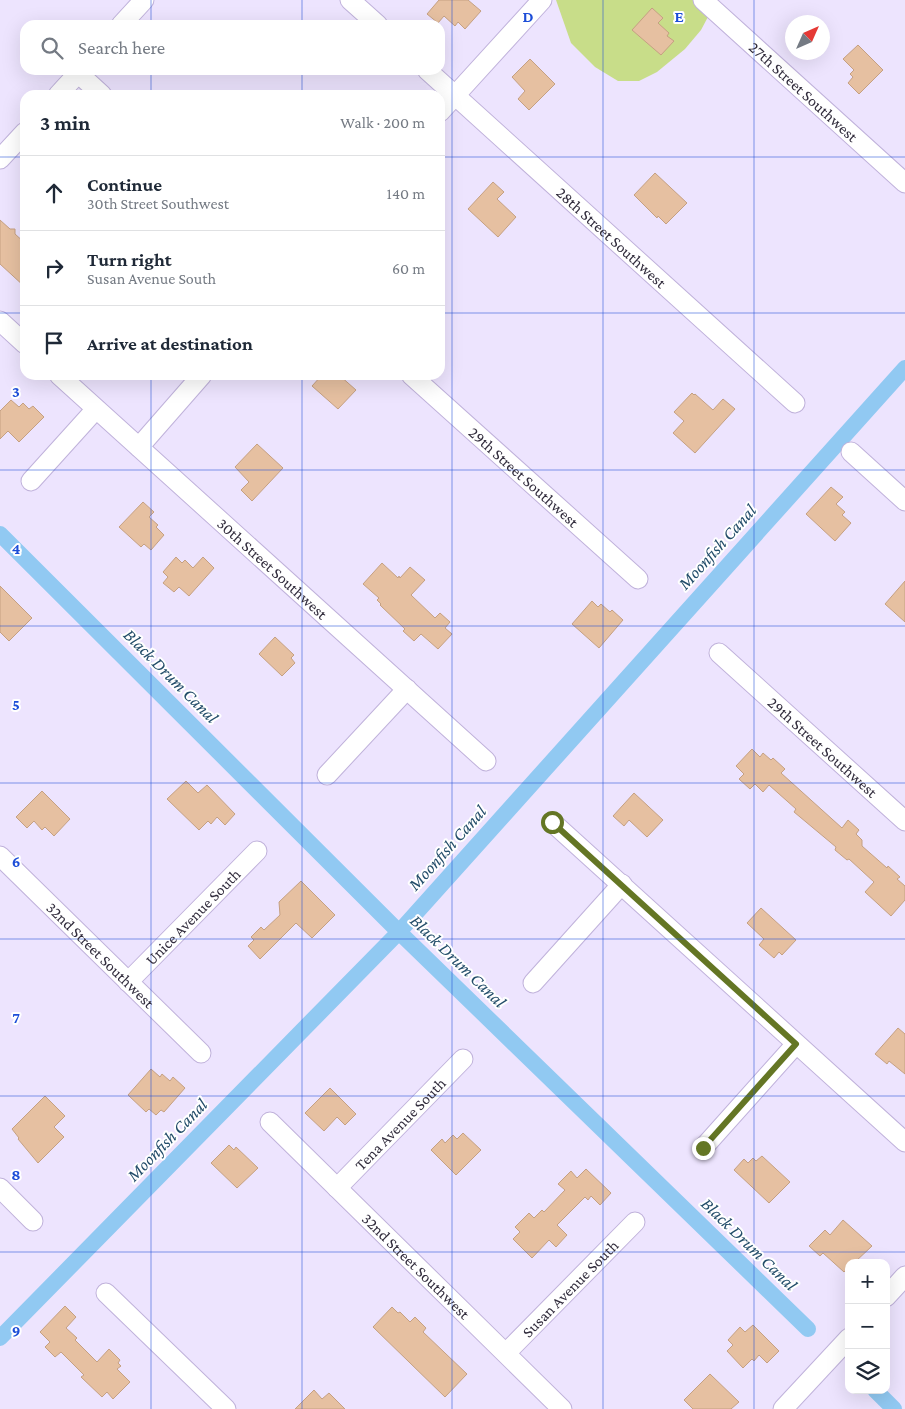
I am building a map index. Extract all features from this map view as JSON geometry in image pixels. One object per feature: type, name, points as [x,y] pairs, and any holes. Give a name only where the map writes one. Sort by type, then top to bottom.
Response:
[{"type":"street","points":[[126,20],[144,0]]},
{"type":"street","points":[[350,0],[372,20]]},
{"type":"street","points":[[445,106],[542,0]]},
{"type":"street","name":"27th Street Southwest","points":[[702,0],[905,183]]},
{"type":"street","points":[[63,90],[76,75]]},
{"type":"street","points":[[82,75],[97,90]]},
{"type":"street","name":"28th Street Southwest","points":[[433,75],[795,403]]},
{"type":"street","points":[[0,159],[20,137]]},
{"type":"street","points":[[0,322],[20,340]]},
{"type":"street","name":"30th Street Southwest","points":[[64,380],[486,761]]},
{"type":"street","points":[[139,447],[198,380]]},
{"type":"street","name":"29th Street Southwest","points":[[417,380],[638,579]]},
{"type":"street","points":[[30,481],[96,409]]},
{"type":"street","points":[[851,452],[905,501]]},
{"type":"street","name":"29th Street Southwest","points":[[719,653],[905,821]]},
{"type":"street","points":[[326,775],[406,689]]},
{"type":"street","points":[[552,822],[905,1142]]},
{"type":"street","name":"Unice Avenue South","points":[[128,982],[257,851]]},
{"type":"street","name":"32nd Street Southwest","points":[[0,856],[201,1053]]},
{"type":"street","points":[[534,984],[622,884]]},
{"type":"street","points":[[703,1148],[796,1044]]},
{"type":"street","name":"Tena Avenue South","points":[[338,1188],[463,1059]]},
{"type":"street","name":"32nd Street Southwest","points":[[270,1122],[562,1409]]},
{"type":"street","points":[[0,1188],[33,1221]]},
{"type":"street","name":"Susan Avenue South","points":[[506,1353],[635,1222]]},
{"type":"street","points":[[890,1293],[905,1276]]},
{"type":"street","points":[[106,1293],[226,1409]]},
{"type":"street","points":[[783,1409],[845,1342]]},
{"type":"green space","points":[[556,0],[717,0],[701,30],[685,49],[657,72],[639,81],[618,81],[595,67],[571,43]]},
{"type":"building","points":[[439,0],[468,0],[481,11],[465,29],[458,22],[455,26],[444,16],[441,20],[434,20],[427,14]]},
{"type":"building","points":[[652,8],[663,18],[658,23],[669,33],[667,36],[674,41],[661,55],[632,30]]},
{"type":"building","points":[[858,45],[883,70],[859,94],[848,83],[853,77],[850,74],[854,70],[843,59]]},
{"type":"building","points":[[530,59],[555,84],[529,110],[518,99],[525,91],[512,77]]},
{"type":"building","points":[[655,173],[687,203],[666,224],[658,216],[657,218],[634,195]]},
{"type":"building","points":[[493,182],[504,192],[497,199],[516,217],[498,237],[468,209]]},
{"type":"building","points":[[0,220],[10,229],[15,229],[15,234],[20,238],[20,282],[0,264]]},
{"type":"building","points":[[317,380],[345,380],[356,390],[338,409],[312,386]]},
{"type":"building","points":[[692,393],[713,410],[723,399],[735,409],[695,453],[673,433],[684,421],[674,412]]},
{"type":"building","points":[[11,400],[19,407],[23,403],[29,409],[33,406],[44,417],[19,442],[8,431],[0,439],[0,411]]},
{"type":"building","points":[[257,444],[283,468],[252,501],[241,490],[249,482],[235,467]]},
{"type":"building","points":[[831,487],[843,497],[836,504],[845,512],[842,515],[851,523],[835,541],[806,514]]},
{"type":"building","points":[[143,502],[154,512],[149,517],[158,525],[156,527],[164,535],[151,550],[144,544],[141,547],[119,527]]},
{"type":"building","points":[[176,557],[182,563],[185,560],[193,568],[203,557],[214,568],[189,596],[179,587],[174,592],[163,583],[168,577],[163,572]]},
{"type":"building","points":[[382,563],[398,578],[410,567],[425,580],[411,595],[435,618],[440,613],[450,622],[445,628],[452,634],[438,649],[421,634],[414,641],[403,631],[405,629],[380,605],[377,600],[379,598],[363,584]]},
{"type":"building","points":[[905,581],[905,622],[885,604]]},
{"type":"building","points":[[0,586],[32,618],[9,641],[0,632]]},
{"type":"building","points":[[592,601],[598,607],[601,604],[610,612],[612,610],[623,620],[599,648],[572,624]]},
{"type":"building","points":[[275,637],[294,655],[291,658],[295,663],[282,676],[259,654]]},
{"type":"building","points":[[752,749],[760,757],[763,753],[771,760],[773,758],[785,769],[781,773],[842,828],[848,820],[859,830],[856,834],[862,840],[862,846],[900,877],[897,879],[905,886],[905,900],[891,916],[865,892],[874,882],[849,859],[847,860],[835,850],[836,847],[794,812],[796,809],[769,785],[763,792],[755,784],[750,789],[739,779],[744,774],[736,766]]},
{"type":"building","points":[[186,781],[198,793],[207,785],[235,814],[225,825],[217,817],[211,824],[208,821],[199,830],[167,799]]},
{"type":"building","points":[[42,791],[70,819],[54,836],[45,827],[42,830],[34,821],[27,828],[16,817]]},
{"type":"building","points":[[634,793],[663,820],[647,837],[629,820],[624,826],[613,816]]},
{"type":"building","points":[[301,881],[335,915],[312,938],[296,923],[260,959],[248,946],[254,940],[251,937],[261,927],[264,930],[280,915],[279,902]]},
{"type":"building","points":[[761,908],[796,940],[782,955],[779,952],[774,958],[759,945],[764,939],[747,923]]},
{"type":"building","points":[[898,1028],[905,1034],[905,1074],[889,1061],[887,1064],[875,1054]]},
{"type":"building","points":[[151,1069],[160,1077],[162,1074],[170,1081],[173,1077],[185,1088],[164,1112],[161,1110],[156,1115],[149,1109],[146,1112],[128,1095]]},
{"type":"building","points":[[330,1088],[356,1114],[345,1125],[337,1117],[324,1131],[305,1113]]},
{"type":"building","points":[[45,1096],[65,1116],[54,1127],[64,1137],[38,1163],[12,1129]]},
{"type":"building","points":[[463,1133],[481,1150],[456,1175],[431,1150],[442,1139],[445,1143],[453,1135],[457,1139]]},
{"type":"building","points":[[229,1145],[234,1150],[236,1147],[258,1168],[237,1188],[211,1163]]},
{"type":"building","points":[[762,1156],[790,1182],[769,1203],[734,1170],[744,1159],[748,1163],[753,1158],[756,1161]]},
{"type":"building","points":[[586,1169],[611,1193],[600,1205],[591,1196],[588,1200],[585,1197],[557,1225],[567,1235],[556,1247],[549,1240],[532,1258],[513,1239],[520,1232],[515,1227],[529,1213],[534,1218],[542,1210],[544,1212],[565,1190],[558,1184],[571,1171],[577,1178]]},
{"type":"building","points":[[843,1220],[872,1246],[858,1259],[845,1259],[844,1272],[823,1253],[820,1256],[809,1246],[825,1230],[830,1235]]},
{"type":"building","points":[[65,1306],[76,1317],[66,1328],[97,1362],[109,1349],[120,1360],[118,1363],[121,1366],[117,1369],[130,1382],[113,1399],[107,1392],[102,1397],[81,1377],[84,1375],[61,1352],[55,1357],[45,1347],[50,1342],[40,1332]]},
{"type":"building","points":[[392,1307],[410,1322],[415,1317],[426,1328],[423,1332],[467,1374],[445,1397],[373,1327]]},
{"type":"building","points":[[753,1325],[779,1351],[767,1363],[759,1355],[754,1361],[752,1359],[743,1368],[727,1351],[733,1345],[728,1340],[740,1327],[745,1332]]},
{"type":"building","points":[[710,1374],[739,1402],[731,1409],[693,1409],[684,1400]]},
{"type":"building","points":[[314,1390],[322,1399],[329,1393],[345,1409],[295,1409]]},
{"type":"waterway","name":"Moonfish Canal","points":[[0,1338],[399,932],[905,368]]},
{"type":"waterway","name":"Black Drum Canal","points":[[0,534],[399,932],[808,1329]]},
{"type":"waterway","name":"Black Drum Canal","points":[[879,1394],[894,1409]]},
{"type":"route","points":[[552,822],[796,1044],[703,1148]]}]
